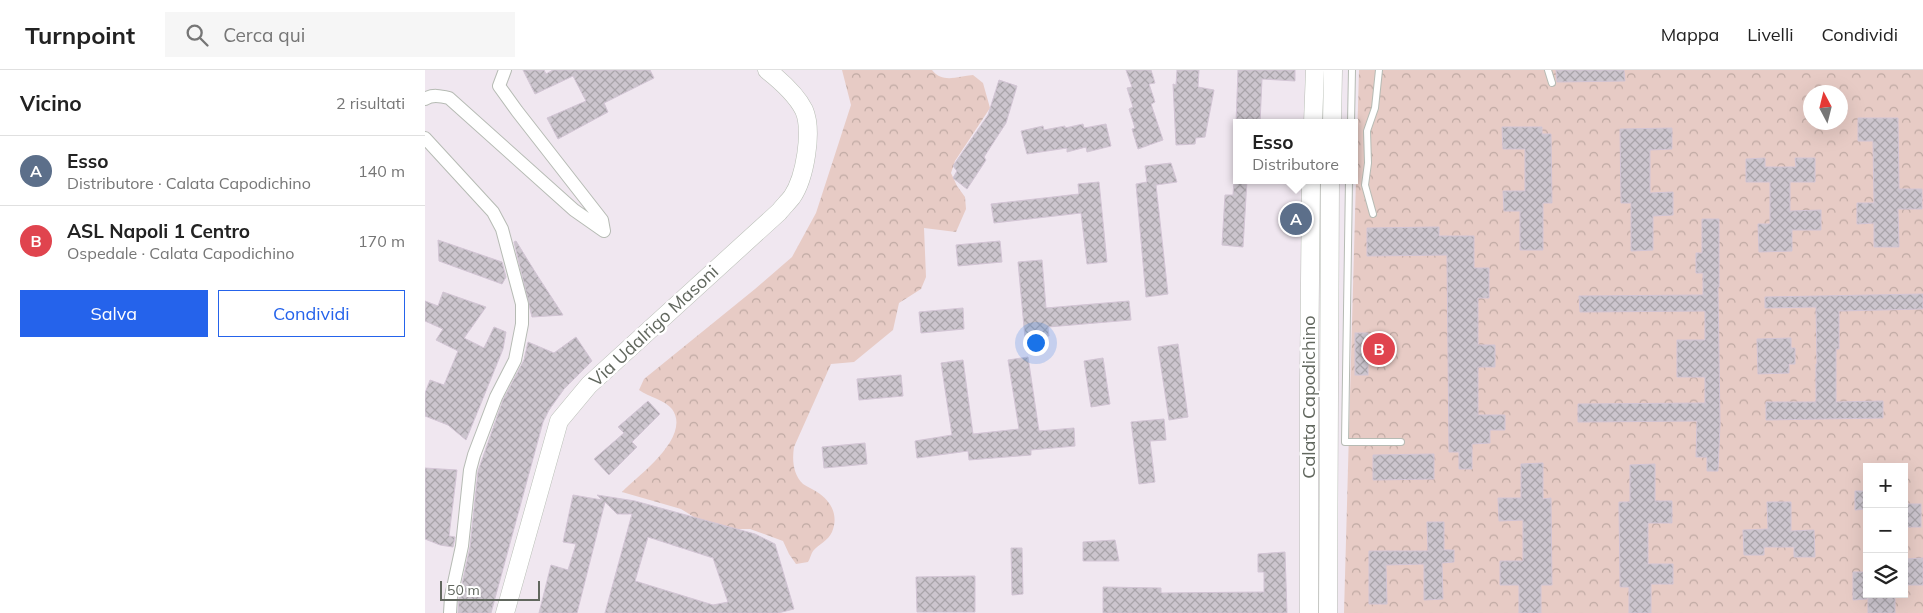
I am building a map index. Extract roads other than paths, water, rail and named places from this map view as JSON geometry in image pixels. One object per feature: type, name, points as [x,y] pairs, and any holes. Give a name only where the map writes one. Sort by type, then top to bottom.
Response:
[{"type":"main road","name":"Via Udalrigo Masoni","points":[[505,613],[559,421],[589,385],[779,212],[792,196],[804,163],[807,144],[807,123],[804,111],[795,96],[767,70]]},
{"type":"main road","points":[[1313,119],[1315,70]]},
{"type":"main road","points":[[1332,119],[1333,70]]},
{"type":"main road","name":"Calata Capodichino","points":[[1309,613],[1311,184]]},
{"type":"main road","name":"Calata Capodichino","points":[[1328,613],[1331,184]]},
{"type":"street","points":[[425,99],[441,96],[449,98],[574,210],[604,231],[602,220],[499,86],[505,70]]},
{"type":"street","points":[[425,138],[493,212],[502,229],[522,304],[522,324],[515,360],[496,397],[470,470],[462,546],[449,613]]},
{"type":"lane","points":[[1351,119],[1352,70]]},
{"type":"lane","points":[[1373,214],[1365,186],[1368,163],[1367,131],[1375,108],[1379,70]]},
{"type":"lane","points":[[1548,70],[1551,83]]},
{"type":"lane","points":[[1349,184],[1345,442],[1401,442]]},
{"type":"place","name":"Esso","points":[[1296,219]]},
{"type":"place","name":"ASL Napoli 1 Centro","points":[[1379,349]]}]
